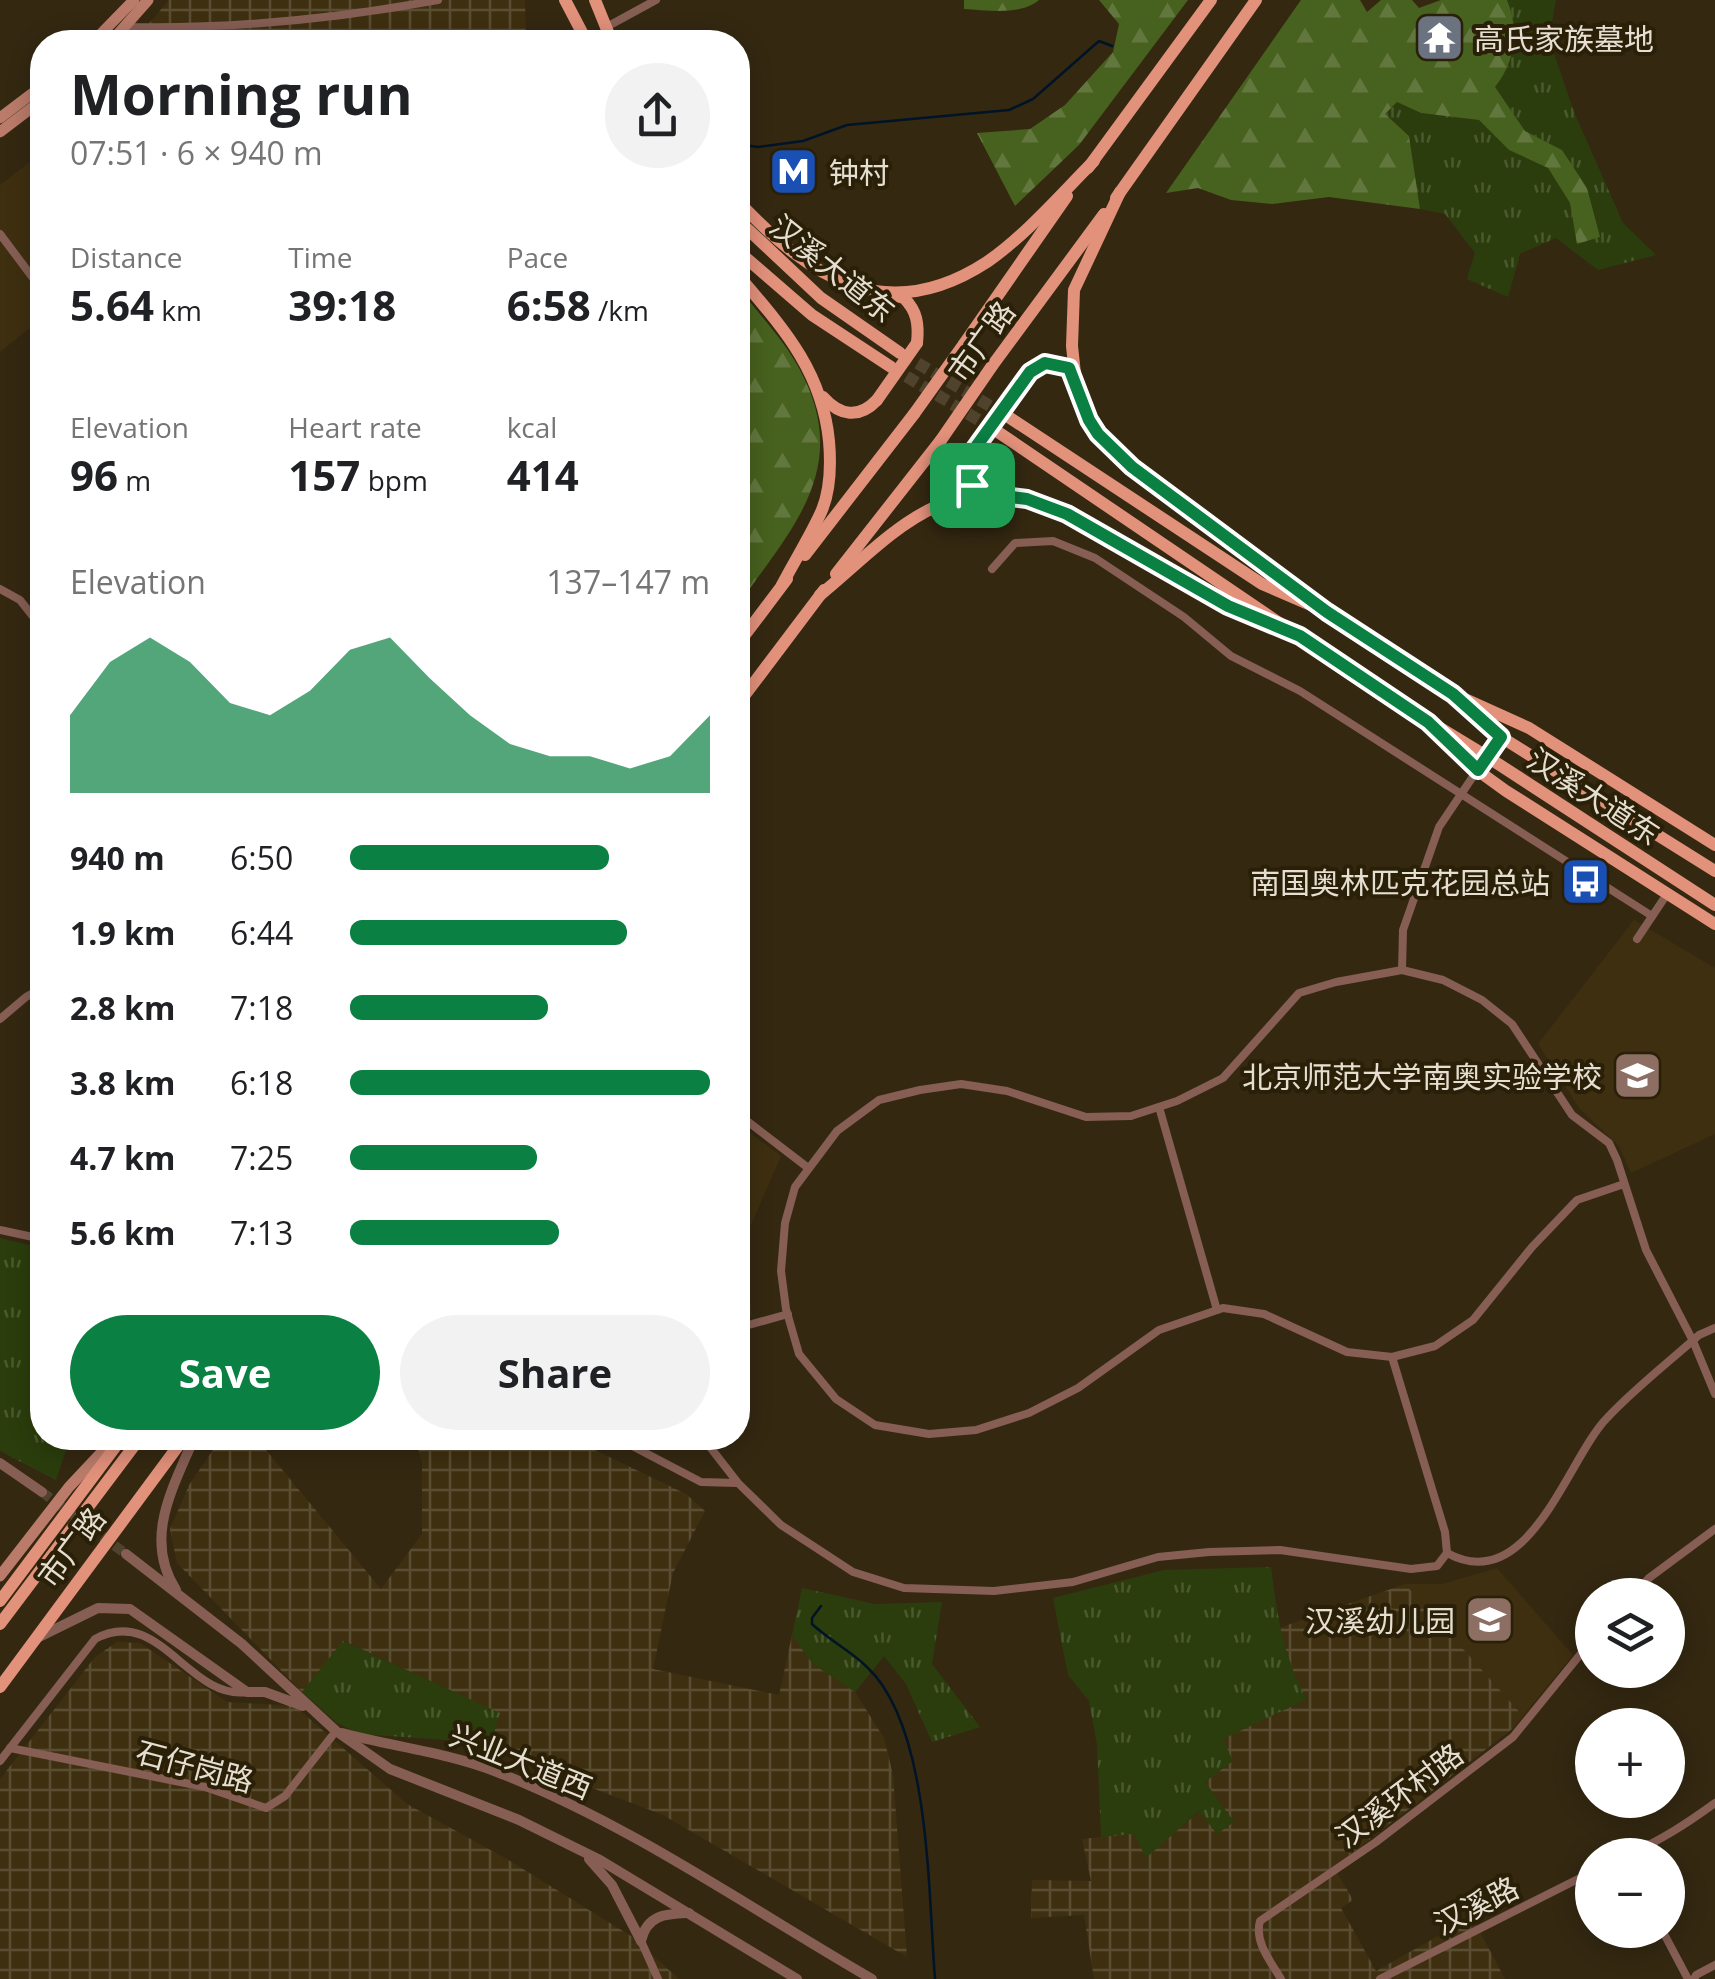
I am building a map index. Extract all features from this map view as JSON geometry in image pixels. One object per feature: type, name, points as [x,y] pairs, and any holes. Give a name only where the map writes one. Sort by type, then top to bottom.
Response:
[{"type":"main road","points":[[105,30],[134,0]]},
{"type":"main road","points":[[123,30],[148,0]]},
{"type":"main road","points":[[565,0],[581,30]]},
{"type":"main road","points":[[574,0],[584,30]]},
{"type":"main road","points":[[595,0],[609,30]]},
{"type":"main road","points":[[606,0],[613,30]]},
{"type":"main road","name":"市广路","points":[[750,628],[914,414],[1030,246],[1210,0]]},
{"type":"main road","name":"市广路","points":[[750,688],[941,440],[1256,0]]},
{"type":"main road","points":[[0,118],[30,95]]},
{"type":"main road","points":[[0,132],[30,109]]},
{"type":"main road","points":[[885,293],[932,290],[988,260],[1012,242],[1094,161]]},
{"type":"main road","points":[[1076,382],[1072,346],[1074,290],[1120,192]]},
{"type":"main road","points":[[750,213],[782,245],[812,266],[843,282],[904,298],[917,319],[917,343],[868,410],[853,414],[833,408],[821,396]]},
{"type":"main road","name":"汉溪大道东","points":[[750,231],[821,298],[900,353]]},
{"type":"main road","name":"汉溪大道东","points":[[750,261],[812,315],[891,367]]},
{"type":"main road","points":[[750,289],[802,356],[821,396],[832,466],[823,507],[782,585]]},
{"type":"main road","points":[[986,494],[966,478],[965,462],[975,446],[1030,372],[1045,363],[1069,368],[1089,420],[1132,467],[1327,612]]},
{"type":"main road","name":"汉溪大道东","points":[[1008,416],[1262,584],[1327,612],[1453,694],[1501,737],[1715,869]]},
{"type":"main road","name":"汉溪大道东","points":[[996,430],[1428,722],[1715,905]]},
{"type":"main road","points":[[820,594],[933,507],[986,494],[1027,499],[1067,514],[1228,606],[1300,636]]},
{"type":"main road","points":[[1453,694],[1529,728],[1715,845]]},
{"type":"main road","points":[[1428,722],[1478,770],[1715,924]]},
{"type":"main road","points":[[1570,810],[1584,790]]},
{"type":"main road","points":[[0,1576],[69,1487],[107,1450]]},
{"type":"main road","points":[[0,1601],[110,1450]]},
{"type":"main road","name":"市广路","points":[[0,1624],[131,1450]]},
{"type":"main road","name":"市广路","points":[[0,1687],[175,1450]]},
{"type":"street","points":[[126,27],[209,28],[357,15],[438,0]]},
{"type":"street","points":[[612,24],[656,0]]},
{"type":"street","points":[[0,234],[30,274]]},
{"type":"street","points":[[992,569],[1015,544],[1053,542],[1095,558],[1184,617],[1231,656],[1300,691],[1652,916]]},
{"type":"street","points":[[0,589],[20,600],[30,613]]},
{"type":"street","points":[[1402,970],[1403,930],[1439,828],[1501,737]]},
{"type":"street","points":[[1636,939],[1667,894]]},
{"type":"street","points":[[1624,1184],[1577,1200],[1532,1247],[1473,1320],[1435,1346],[1392,1357],[1347,1352],[1264,1314],[1223,1308],[1159,1330],[1078,1388],[1030,1413],[976,1430],[929,1434],[875,1424],[836,1399],[799,1354],[781,1272],[785,1223],[795,1187],[837,1131],[880,1100],[961,1084],[1007,1091],[1086,1117],[1132,1116],[1159,1108],[1223,1078],[1299,993],[1402,970],[1443,980],[1482,1000],[1512,1024],[1572,1115],[1609,1143],[1624,1184],[1646,1250],[1693,1341],[1715,1394]]},
{"type":"street","points":[[0,1020],[30,995]]},
{"type":"street","points":[[1159,1108],[1217,1310]]},
{"type":"street","points":[[750,1123],[807,1168]]},
{"type":"street","points":[[0,1230],[30,1236]]},
{"type":"street","points":[[750,1325],[788,1314]]},
{"type":"street","points":[[1447,1553],[1470,1561],[1490,1559],[1526,1539],[1604,1420],[1693,1341],[1715,1328]]},
{"type":"street","points":[[712,1450],[738,1484],[781,1526],[853,1572],[904,1588],[994,1591],[1072,1582],[1158,1557],[1209,1552],[1280,1550],[1411,1570],[1437,1566],[1447,1553],[1445,1532],[1392,1357]]},
{"type":"street","points":[[182,1600],[161,1562],[161,1539],[173,1486],[189,1450]]},
{"type":"street","points":[[641,1450],[701,1482],[738,1484]]},
{"type":"street","points":[[0,1463],[42,1492]]},
{"type":"street","points":[[1650,1578],[1715,1529]]},
{"type":"street","points":[[126,1554],[242,1644],[336,1732]]},
{"type":"street","points":[[32,1641],[98,1608],[130,1609],[247,1692]]},
{"type":"street","points":[[0,1761],[94,1639],[111,1630],[148,1637],[222,1690],[280,1696],[312,1711]]},
{"type":"street","name":"汉溪环村路","points":[[1281,1979],[1262,1946],[1260,1922],[1376,1842],[1513,1737],[1575,1661]]},
{"type":"street","name":"石仔岗路","points":[[10,1748],[205,1787],[266,1808],[285,1796],[336,1732]]},
{"type":"street","name":"兴业大道西","points":[[336,1732],[390,1769],[519,1820],[568,1844],[798,1979]]},
{"type":"street","name":"兴业大道西","points":[[336,1732],[389,1746],[446,1754],[557,1798],[656,1851],[872,1979]]},
{"type":"street","points":[[1665,1838],[1694,1821],[1715,1802]]},
{"type":"street","points":[[568,1844],[589,1858],[612,1885],[658,1979]]},
{"type":"street","name":"汉溪路","points":[[1380,1979],[1575,1881]]},
{"type":"street","points":[[641,1942],[648,1922],[656,1917],[691,1913]]},
{"type":"street","points":[[1673,1948],[1691,1979],[1715,1964]]},
{"type":"shaded area","points":[[169,0],[525,0],[526,30],[143,30]]},
{"type":"shaded area","points":[[30,162],[30,328],[0,352],[0,185]]},
{"type":"shaded area","name":"北京师范大学南奥实验学校","points":[[1634,920],[1715,968],[1715,1134],[1631,1173],[1619,1146],[1579,1108],[1538,1044]]},
{"type":"shaded area","points":[[750,1133],[781,1156],[750,1227]]},
{"type":"shaded area","points":[[213,1450],[266,1450],[381,1589],[422,1534],[422,1463],[418,1450],[595,1450],[686,1494],[705,1511],[673,1573],[653,1669],[779,1695],[792,1635],[813,1664],[855,1692],[884,1738],[893,1775],[907,1957],[663,1815],[482,1746],[494,1733],[499,1713],[344,1641],[302,1692],[177,1563],[170,1529],[189,1485]]},
{"type":"shaded area","name":"汉溪幼儿园","points":[[1497,1568],[1573,1655],[1523,1716],[1405,1584],[1442,1584]]},
{"type":"shaded area","points":[[1405,1584],[1523,1716],[1512,1729],[1334,1867],[1353,1900],[1341,1908],[1376,1971],[1472,1917],[1505,1979],[1094,1979],[1084,1915],[1031,1918],[1032,1880],[1091,1881],[1082,1839],[1134,1833],[1146,1857],[1200,1811],[1233,1821],[1205,1782],[1222,1739],[1307,1699],[1294,1675],[1279,1628]]},
{"type":"shaded area","points":[[117,1642],[140,1643],[227,1702],[295,1706],[407,1804],[505,1858],[631,1936],[679,1979],[0,1979],[0,1779],[95,1657]]},
{"type":"green space","points":[[964,0],[1039,0],[1003,11],[964,9]]},
{"type":"green space","points":[[1099,0],[1188,0],[1079,145],[1015,206],[977,133],[1030,129],[1065,105],[1113,52],[1119,24]]},
{"type":"green space","points":[[1301,0],[1360,0],[1367,12],[1381,0],[1412,0],[1419,8],[1441,0],[1507,0],[1513,46],[1495,87],[1525,131],[1562,150],[1587,188],[1600,237],[1577,244],[1570,203],[1548,168],[1509,150],[1479,120],[1421,113],[1397,102],[1385,114],[1409,136],[1420,209],[1329,197],[1272,204],[1231,200],[1198,188],[1166,193]]},
{"type":"green space","points":[[1507,0],[1556,0],[1549,39],[1574,112],[1623,223],[1656,255],[1598,270],[1556,238],[1520,254],[1508,297],[1467,279],[1475,253],[1445,214],[1420,209],[1409,136],[1385,114],[1397,102],[1421,113],[1479,120],[1509,150],[1548,168],[1570,203],[1577,244],[1562,150],[1525,131],[1494,87],[1507,67],[1513,46]]},
{"type":"green space","points":[[750,302],[799,368],[814,403],[820,436],[818,466],[809,494],[750,588]]},
{"type":"green space","points":[[0,1238],[30,1245],[30,1450],[66,1450],[56,1480],[0,1451]]},
{"type":"green space","points":[[1271,1567],[1287,1651],[1307,1699],[1223,1739],[1233,1761],[1205,1782],[1234,1822],[1217,1834],[1199,1811],[1146,1858],[1134,1834],[1101,1837],[1097,1745],[1089,1701],[1068,1675],[1053,1598],[1164,1570]]},
{"type":"green space","points":[[802,1588],[875,1604],[942,1602],[932,1664],[980,1727],[932,1742],[906,1684],[884,1656],[855,1692],[813,1664],[792,1635]]},
{"type":"green space","points":[[343,1641],[500,1713],[494,1733],[482,1746],[469,1748],[446,1740],[360,1734],[337,1723],[302,1692]]},
{"type":"waterway","points":[[750,146],[803,141],[847,125],[1009,110],[1033,99],[1099,41],[1112,46]]},
{"type":"waterway","points":[[821,1606],[812,1624],[867,1667],[888,1694],[904,1729],[922,1814],[935,1979]]},
{"type":"tunnel","points":[[902,354],[1007,416]]},
{"type":"tunnel","points":[[891,367],[995,430]]},
{"type":"tunnel","points":[[42,1492],[126,1554]]},
{"type":"place","name":"高氏家族墓地","points":[[1439,38]]},
{"type":"place","name":"钟村","points":[[794,172]]},
{"type":"place","name":"南国奥林匹克花园总站","points":[[1585,882]]},
{"type":"place","name":"北京师范大学南奥实验学校","points":[[1637,1076]]},
{"type":"place","name":"汉溪幼儿园","points":[[1490,1620]]},
{"type":"route","points":[[1045,363],[1069,368],[1089,420],[1132,467],[1327,612],[1453,694],[1501,737],[1478,770],[1428,722],[1300,636],[1228,606],[1067,514],[1027,499],[986,494],[972,485],[966,478],[965,462],[1030,372],[1045,363]]}]
